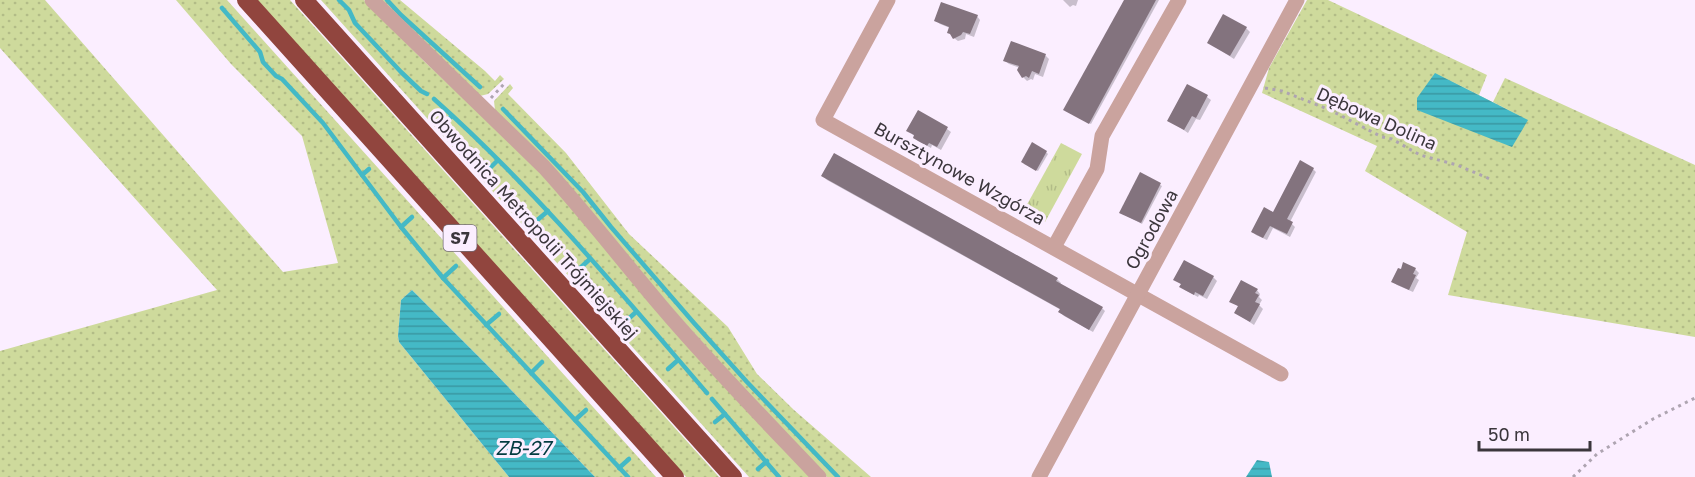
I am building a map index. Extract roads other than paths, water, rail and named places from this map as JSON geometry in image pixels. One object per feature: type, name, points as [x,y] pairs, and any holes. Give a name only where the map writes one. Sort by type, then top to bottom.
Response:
[{"type":"highway","name":"S7","points":[[246,0],[675,477]]},
{"type":"highway","name":"Obwodnica Metropolii Trójmiejskiej","points":[[304,0],[733,477]]},
{"type":"street","points":[[372,0],[544,167],[661,307],[819,477]]},
{"type":"street","name":"Bursztynowe Wzgórza","points":[[888,0],[823,120],[1281,374]]},
{"type":"street","name":"Bursztynowe Wzgórza","points":[[1054,247],[1097,169],[1102,136],[1179,0]]},
{"type":"street","name":"Ogrodowa","points":[[1039,477],[1297,0]]},
{"type":"water","points":[[1435,73],[1528,120],[1512,147],[1417,110],[1417,98]]},
{"type":"water","name":"ZB-27","points":[[412,290],[595,477],[509,477],[399,342],[401,300]]},
{"type":"water","points":[[1257,460],[1269,462],[1272,477],[1246,477]]},
{"type":"waterway","points":[[339,0],[349,10],[355,23],[401,72],[427,94]]},
{"type":"waterway","points":[[387,0],[480,87]]},
{"type":"waterway","points":[[222,8],[260,52],[263,62],[323,123],[401,227],[443,278],[628,477]]},
{"type":"waterway","points":[[434,99],[507,168],[609,279],[707,393]]},
{"type":"waterway","points":[[503,109],[583,192],[747,382],[838,477]]},
{"type":"waterway","points":[[445,122],[452,116]]},
{"type":"waterway","points":[[488,170],[498,160]]},
{"type":"waterway","points":[[362,175],[369,169]]},
{"type":"waterway","points":[[535,222],[548,211]]},
{"type":"waterway","points":[[401,227],[412,217]]},
{"type":"waterway","points":[[578,270],[590,259]]},
{"type":"waterway","points":[[443,278],[456,266]]},
{"type":"waterway","points":[[625,322],[636,312]]},
{"type":"waterway","points":[[486,325],[499,314]]},
{"type":"waterway","points":[[668,369],[678,360]]},
{"type":"waterway","points":[[531,373],[542,362]]},
{"type":"waterway","points":[[712,399],[779,477]]},
{"type":"waterway","points":[[575,420],[586,410]]},
{"type":"waterway","points":[[715,422],[725,414]]},
{"type":"waterway","points":[[619,468],[629,459]]},
{"type":"waterway","points":[[758,469],[767,461]]}]
